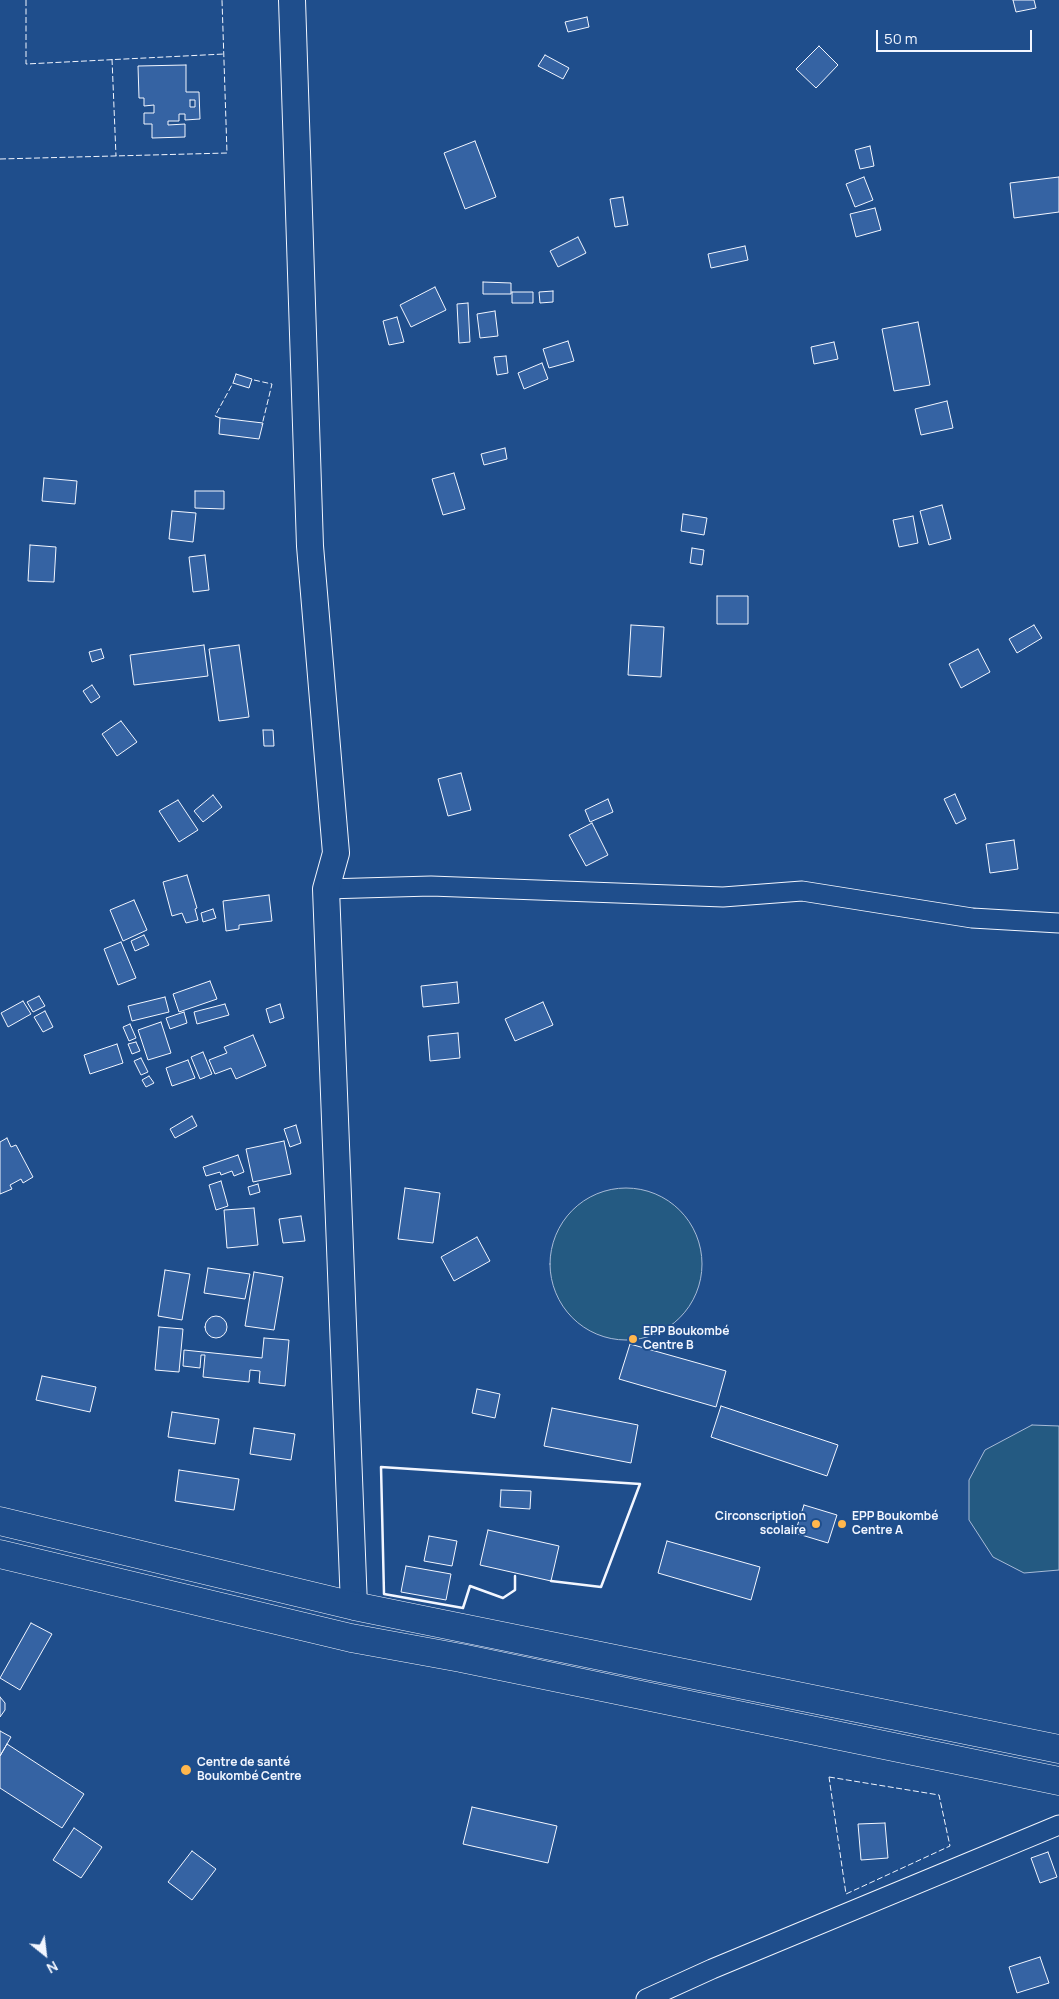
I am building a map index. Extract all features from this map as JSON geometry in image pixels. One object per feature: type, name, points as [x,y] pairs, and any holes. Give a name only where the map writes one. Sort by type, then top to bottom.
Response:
[{"type":"main road","points":[[0,1521],[354,1606],[1059,1748]]},
{"type":"main road","points":[[0,1554],[351,1638],[490,1664],[1059,1781]]},
{"type":"street","points":[[292,0],[310,546],[336,853],[326,889],[354,1606]]},
{"type":"street","points":[[326,889],[431,886],[723,897],[802,891],[972,918],[1059,923]]},
{"type":"street","points":[[646,1999],[1059,1825]]},
{"type":"shaded area","points":[[626,1188],[641,1189],[655,1193],[668,1200],[680,1210],[690,1222],[697,1235],[701,1249],[701,1279],[697,1293],[690,1306],[680,1318],[668,1328],[655,1335],[641,1339],[626,1340],[611,1339],[597,1335],[584,1328],[572,1318],[562,1306],[555,1293],[551,1279],[550,1264],[551,1249],[555,1235],[562,1222],[572,1210],[584,1200],[597,1193],[611,1189]]},
{"type":"shaded area","points":[[1032,1425],[1059,1426],[1059,1570],[1024,1573],[993,1557],[969,1520],[969,1480],[985,1450]]},
{"type":"building","points":[[1013,0],[1034,0],[1036,8],[1016,12]]},
{"type":"building","points":[[587,17],[589,27],[568,32],[565,22]]},
{"type":"building","points":[[819,46],[838,65],[816,88],[796,69]]},
{"type":"building","points":[[545,55],[569,68],[563,79],[538,66]]},
{"type":"building","points":[[186,65],[186,92],[199,92],[200,119],[185,120],[185,114],[179,114],[179,121],[168,121],[168,125],[185,124],[185,137],[152,138],[152,124],[144,124],[144,113],[154,113],[154,105],[144,106],[144,98],[139,98],[138,66]],"holes":[[[190,100],[195,100],[195,107],[190,107]]]},
{"type":"building","points":[[475,141],[496,197],[465,209],[444,153]]},
{"type":"building","points":[[870,146],[874,166],[860,169],[855,150]]},
{"type":"building","points":[[864,177],[873,200],[855,207],[846,184]]},
{"type":"building","points":[[1059,177],[1059,212],[1014,218],[1010,183]]},
{"type":"building","points":[[623,197],[628,225],[615,227],[610,199]]},
{"type":"building","points":[[875,208],[881,230],[856,237],[850,214]]},
{"type":"building","points":[[578,237],[586,253],[558,267],[550,251]]},
{"type":"building","points":[[745,246],[748,260],[711,268],[708,254]]},
{"type":"building","points":[[483,282],[511,283],[511,294],[483,294]]},
{"type":"building","points":[[435,287],[446,310],[411,327],[400,305]]},
{"type":"building","points":[[553,291],[553,302],[540,303],[539,292]]},
{"type":"building","points":[[512,292],[533,292],[533,303],[512,303]]},
{"type":"building","points":[[468,303],[470,342],[459,343],[457,304]]},
{"type":"building","points":[[495,311],[498,336],[480,338],[477,314]]},
{"type":"building","points":[[397,317],[404,342],[389,345],[383,321]]},
{"type":"building","points":[[918,322],[930,385],[894,391],[882,329]]},
{"type":"building","points":[[568,341],[574,361],[549,368],[543,349]]},
{"type":"building","points":[[834,342],[838,359],[814,364],[811,347]]},
{"type":"building","points":[[506,356],[508,373],[497,375],[494,357]]},
{"type":"building","points":[[542,363],[548,379],[524,389],[518,373]]},
{"type":"building","points":[[236,374],[252,379],[249,388],[233,383]]},
{"type":"building","points":[[947,401],[953,428],[921,435],[915,409]]},
{"type":"building","points":[[220,418],[263,423],[259,439],[219,434]]},
{"type":"building","points":[[505,448],[507,459],[484,465],[481,454]]},
{"type":"building","points":[[454,473],[465,509],[443,515],[432,479]]},
{"type":"building","points":[[44,478],[77,481],[75,504],[42,501]]},
{"type":"building","points":[[195,491],[224,491],[224,509],[195,508]]},
{"type":"building","points":[[942,505],[951,539],[929,545],[920,511]]},
{"type":"building","points":[[172,511],[196,513],[193,542],[169,539]]},
{"type":"building","points":[[683,514],[707,518],[704,535],[681,531]]},
{"type":"building","points":[[913,516],[918,543],[899,547],[893,520]]},
{"type":"building","points":[[30,545],[56,547],[54,582],[28,581]]},
{"type":"building","points":[[692,548],[704,550],[702,565],[690,563]]},
{"type":"building","points":[[205,555],[209,590],[193,592],[189,557]]},
{"type":"building","points":[[717,596],[748,596],[748,624],[717,624]]},
{"type":"building","points":[[631,625],[664,627],[661,677],[628,675]]},
{"type":"building","points":[[1034,625],[1042,638],[1017,653],[1009,639]]},
{"type":"building","points":[[204,645],[208,676],[134,685],[130,655]]},
{"type":"building","points":[[239,645],[249,717],[219,721],[209,649]]},
{"type":"building","points":[[101,649],[104,658],[92,662],[89,652]]},
{"type":"building","points":[[978,649],[990,672],[961,688],[949,664]]},
{"type":"building","points":[[92,685],[100,697],[91,703],[83,691]]},
{"type":"building","points":[[121,721],[137,742],[117,756],[102,734]]},
{"type":"building","points":[[263,730],[273,730],[274,746],[264,746]]},
{"type":"building","points":[[461,773],[471,810],[448,816],[438,779]]},
{"type":"building","points":[[955,794],[966,819],[956,824],[944,799]]},
{"type":"building","points":[[213,795],[222,807],[203,822],[194,811]]},
{"type":"building","points":[[608,799],[613,812],[590,822],[585,810]]},
{"type":"building","points":[[178,800],[198,830],[179,842],[159,811]]},
{"type":"building","points":[[592,823],[608,855],[586,866],[569,835]]},
{"type":"building","points":[[1014,840],[1018,869],[990,873],[986,844]]},
{"type":"building","points":[[187,875],[197,908],[195,909],[198,920],[186,923],[182,913],[172,916],[163,882]]},
{"type":"building","points":[[269,895],[272,921],[239,925],[239,929],[226,931],[223,901]]},
{"type":"building","points":[[134,900],[147,930],[123,941],[110,910]]},
{"type":"building","points":[[213,909],[216,918],[203,922],[201,913]]},
{"type":"building","points":[[144,935],[149,945],[135,951],[131,941]]},
{"type":"building","points":[[121,942],[136,978],[118,985],[104,949]]},
{"type":"building","points":[[210,981],[217,999],[179,1012],[173,994]]},
{"type":"building","points":[[457,982],[459,1003],[423,1007],[421,986]]},
{"type":"building","points":[[39,996],[45,1006],[33,1012],[27,1002]]},
{"type":"building","points":[[165,997],[169,1012],[132,1021],[128,1006]]},
{"type":"building","points":[[23,1001],[31,1014],[8,1027],[1,1013]]},
{"type":"building","points":[[543,1002],[553,1025],[515,1041],[505,1019]]},
{"type":"building","points":[[225,1004],[229,1015],[197,1024],[194,1012]]},
{"type":"building","points":[[280,1004],[284,1018],[270,1023],[266,1009]]},
{"type":"building","points":[[45,1011],[53,1027],[43,1032],[34,1017]]},
{"type":"building","points":[[184,1012],[187,1023],[170,1029],[166,1018]]},
{"type":"building","points":[[161,1022],[171,1053],[148,1060],[138,1030]]},
{"type":"building","points":[[130,1024],[136,1038],[129,1041],[123,1027]]},
{"type":"building","points":[[458,1033],[460,1058],[430,1061],[428,1036]]},
{"type":"building","points":[[253,1035],[266,1066],[236,1079],[231,1068],[215,1074],[209,1060],[227,1053],[224,1047]]},
{"type":"building","points":[[136,1042],[140,1051],[132,1054],[128,1044]]},
{"type":"building","points":[[117,1044],[123,1063],[90,1074],[84,1055]]},
{"type":"building","points":[[203,1052],[212,1074],[200,1079],[191,1057]]},
{"type":"building","points":[[141,1058],[148,1072],[141,1075],[134,1061]]},
{"type":"building","points":[[188,1060],[195,1078],[172,1086],[166,1068]]},
{"type":"building","points":[[149,1076],[154,1083],[146,1087],[142,1080]]},
{"type":"building","points":[[192,1116],[197,1126],[175,1138],[170,1129]]},
{"type":"building","points":[[296,1125],[301,1143],[290,1147],[284,1129]]},
{"type":"building","points":[[7,1138],[11,1147],[16,1145],[33,1177],[23,1183],[21,1179],[10,1185],[12,1189],[0,1194],[0,1142]]},
{"type":"building","points":[[284,1141],[291,1174],[253,1182],[246,1149]]},
{"type":"building","points":[[238,1155],[244,1172],[234,1176],[232,1171],[221,1175],[220,1172],[206,1176],[203,1167]]},
{"type":"building","points":[[221,1181],[228,1206],[216,1210],[209,1185]]},
{"type":"building","points":[[258,1184],[260,1192],[250,1195],[248,1187]]},
{"type":"building","points":[[405,1188],[440,1193],[433,1243],[398,1239]]},
{"type":"building","points":[[254,1208],[258,1245],[227,1248],[224,1210]]},
{"type":"building","points":[[301,1216],[305,1241],[283,1243],[279,1219]]},
{"type":"building","points":[[477,1237],[490,1261],[454,1281],[441,1257]]},
{"type":"building","points":[[208,1268],[250,1274],[245,1299],[204,1293]]},
{"type":"building","points":[[165,1270],[190,1274],[182,1320],[158,1316]]},
{"type":"building","points":[[254,1272],[283,1277],[274,1330],[245,1326]]},
{"type":"building","points":[[216,1316],[226,1323],[227,1327],[220,1337],[216,1338],[206,1331],[205,1327],[212,1317]]},
{"type":"building","points":[[159,1327],[183,1329],[179,1372],[155,1370]]},
{"type":"building","points":[[264,1338],[289,1340],[285,1386],[259,1383],[260,1371],[250,1370],[249,1382],[203,1377],[205,1355],[201,1355],[200,1368],[183,1366],[184,1350],[262,1358]]},
{"type":"building","points":[[630,1344],[726,1371],[716,1407],[619,1379]]},
{"type":"building","points":[[42,1376],[96,1387],[90,1412],[36,1400]]},
{"type":"building","points":[[477,1389],[500,1394],[495,1418],[472,1413]]},
{"type":"building","points":[[721,1406],[838,1445],[827,1476],[711,1437]]},
{"type":"building","points":[[552,1408],[638,1425],[631,1463],[544,1446]]},
{"type":"building","points":[[172,1412],[219,1419],[215,1444],[168,1437]]},
{"type":"building","points":[[254,1428],[295,1434],[291,1460],[250,1454]]},
{"type":"building","points":[[179,1470],[239,1479],[234,1510],[175,1501]]},
{"type":"building","points":[[501,1490],[531,1491],[530,1509],[500,1507]]},
{"type":"building","name":"Circonscription scolaire","points":[[804,1505],[837,1515],[828,1543],[795,1533]]},
{"type":"building","points":[[488,1530],[559,1546],[551,1581],[480,1565]]},
{"type":"building","points":[[429,1536],[457,1541],[452,1566],[424,1561]]},
{"type":"building","points":[[667,1541],[760,1567],[751,1600],[658,1573]]},
{"type":"building","points":[[406,1566],[451,1574],[446,1600],[401,1592]]},
{"type":"building","points":[[31,1623],[52,1634],[20,1690],[0,1678]]},
{"type":"building","points":[[0,1697],[5,1703],[5,1710],[0,1717]]},
{"type":"building","points":[[0,1731],[11,1737],[0,1756]]},
{"type":"building","points":[[7,1744],[84,1794],[62,1828],[0,1788],[0,1756]]},
{"type":"building","points":[[472,1807],[557,1826],[548,1863],[463,1844]]},
{"type":"building","points":[[885,1823],[888,1858],[861,1860],[858,1824]]},
{"type":"building","points":[[74,1828],[102,1847],[81,1878],[53,1860]]},
{"type":"building","points":[[192,1851],[216,1869],[192,1900],[168,1882]]},
{"type":"building","points":[[1048,1852],[1057,1877],[1040,1883],[1031,1858]]},
{"type":"building","points":[[1040,1957],[1049,1983],[1017,1993],[1009,1967]]},
{"type":"fence","points":[[26,0],[26,64],[224,54]]},
{"type":"fence","points":[[0,159],[227,153],[222,0]]},
{"type":"fence","points":[[112,59],[116,156]]},
{"type":"fence","points":[[254,380],[272,384],[262,425]]},
{"type":"fence","points":[[220,418],[215,416],[233,383]]},
{"type":"fence","points":[[829,1777],[939,1795],[950,1846],[846,1894],[829,1777]]},
{"type":"wall","points":[[515,1576],[515,1590],[503,1598],[470,1586],[463,1608],[384,1594],[381,1467],[640,1484],[601,1587],[551,1581]]},
{"type":"place","name":"EPP Boukombé Centre B","points":[[633,1339]]},
{"type":"place","name":"Circonscription scolaire","points":[[816,1524]]},
{"type":"place","name":"EPP Boukombé Centre A","points":[[842,1524]]},
{"type":"place","name":"Centre de santé Boukombé Centre","points":[[186,1770]]}]
